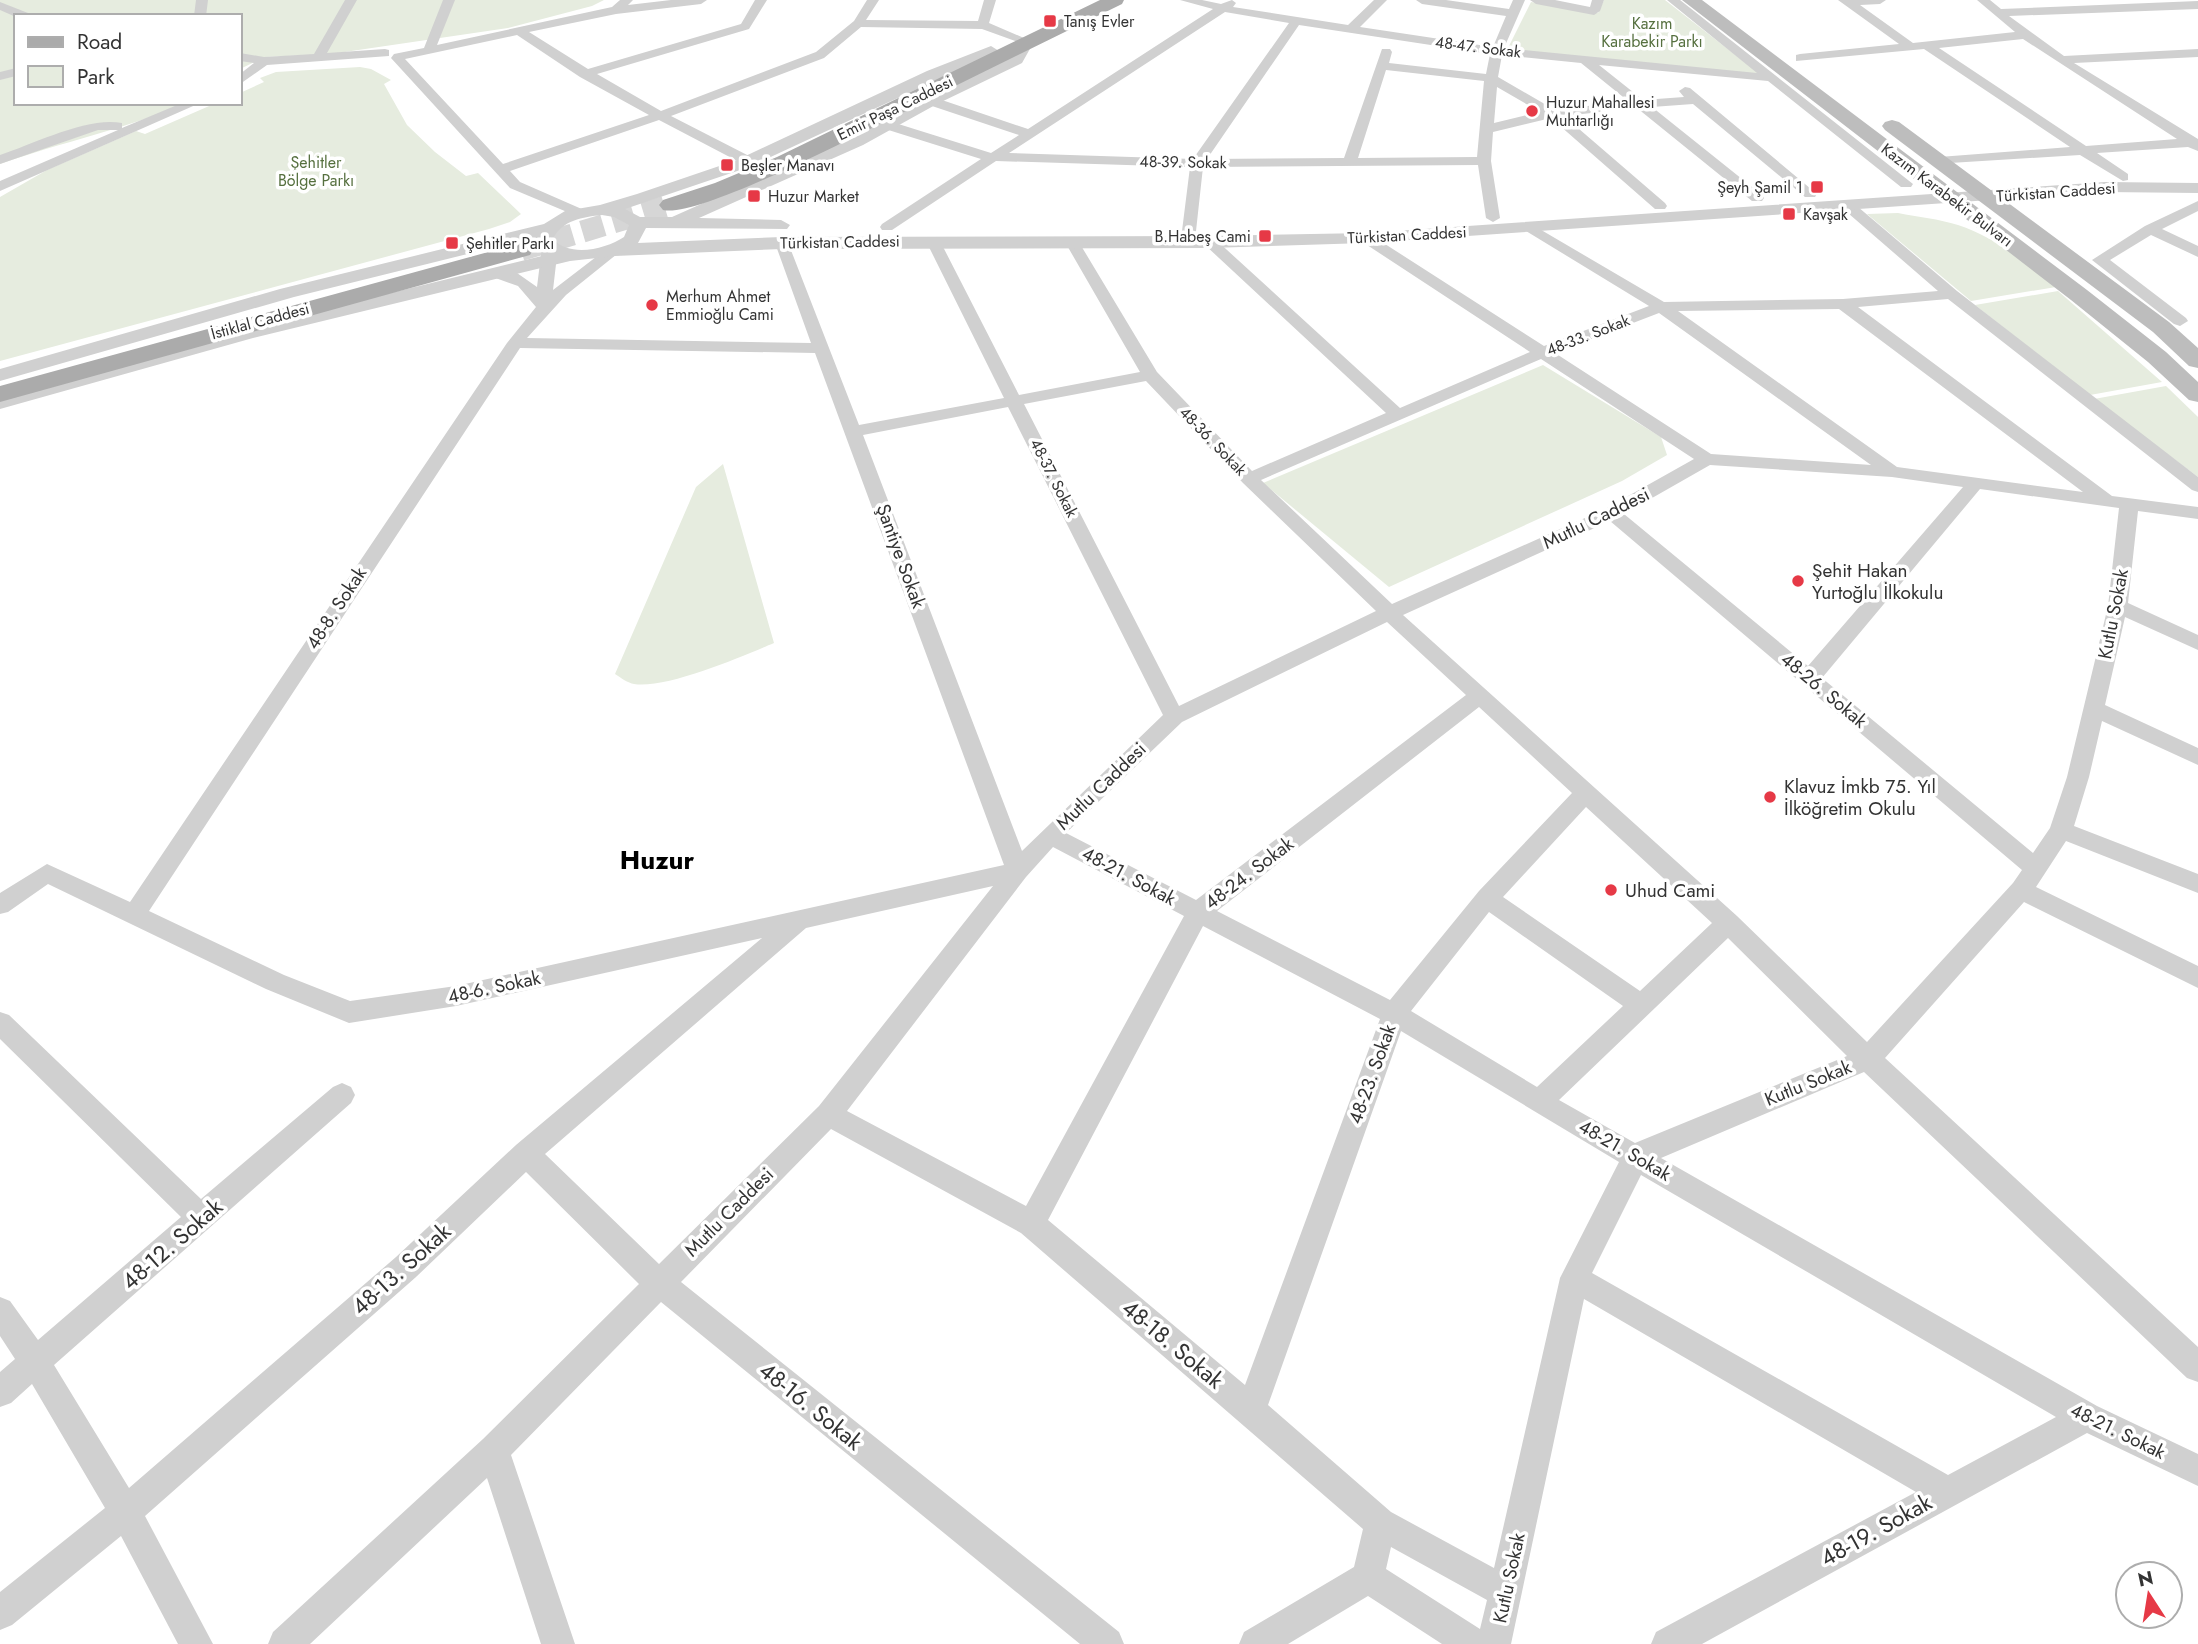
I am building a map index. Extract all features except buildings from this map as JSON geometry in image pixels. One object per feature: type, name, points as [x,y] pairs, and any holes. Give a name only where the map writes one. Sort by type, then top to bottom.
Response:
[{"type":"main road","name":"Emir Paşa Caddesi","points":[[668,209],[991,51],[1020,42],[1091,0]]},
{"type":"main road","name":"Emir Paşa Caddesi","points":[[668,209],[785,162],[1020,42],[1115,0]]},
{"type":"main road","name":"Kazım Karabekir Bulvarı","points":[[1690,0],[2079,295],[2198,395]]},
{"type":"main road","points":[[1721,0],[1832,82]]},
{"type":"main road","name":"Kazım Karabekir Bulvarı","points":[[1875,113],[1988,197],[2171,324],[2198,361]]},
{"type":"main road","name":"İstiklal Caddesi","points":[[0,381],[519,246],[0,394]]},
{"type":"street","points":[[318,58],[351,0]]},
{"type":"street","points":[[429,50],[449,0]]},
{"type":"street","points":[[616,10],[627,0]]},
{"type":"street","points":[[242,65],[389,57],[616,10],[701,0]]},
{"type":"street","points":[[584,74],[745,26],[761,0]]},
{"type":"street","points":[[500,170],[659,116],[820,55],[858,23],[873,0]]},
{"type":"street","points":[[983,25],[990,0]]},
{"type":"street","name":"48-47. Sokak","points":[[1186,0],[1222,9],[1497,51],[1773,78]]},
{"type":"street","points":[[887,227],[990,157],[1160,52],[1234,0]]},
{"type":"street","points":[[1350,29],[1381,0]]},
{"type":"street","points":[[1422,0],[1512,13]]},
{"type":"street","points":[[1493,218],[1484,161],[1491,78],[1497,51],[1519,0]]},
{"type":"street","points":[[1536,0],[1596,5]]},
{"type":"street","points":[[1673,0],[1906,184]]},
{"type":"street","points":[[1846,2],[1880,0]]},
{"type":"street","points":[[1983,0],[2025,35],[2061,60],[2196,144]]},
{"type":"street","points":[[1846,2],[1910,46]]},
{"type":"street","points":[[1997,13],[2138,4],[2198,5]]},
{"type":"street","points":[[0,6],[19,14]]},
{"type":"street","points":[[1189,231],[1197,163],[1296,21]]},
{"type":"street","points":[[783,234],[737,211],[735,203],[738,198],[1017,60],[1020,42],[983,25],[858,23]]},
{"type":"street","points":[[520,32],[584,74],[659,116],[748,160]]},
{"type":"street","points":[[1350,162],[1391,35]]},
{"type":"street","points":[[1800,58],[2025,35]]},
{"type":"street","points":[[1925,44],[2123,177]]},
{"type":"street","points":[[515,185],[579,213],[602,210],[683,186],[748,160],[957,63],[991,51]]},
{"type":"street","points":[[2061,60],[2198,53]]},
{"type":"street","points":[[2179,54],[2198,64]]},
{"type":"street","points":[[242,58],[260,64],[318,58],[389,57],[417,82],[515,185],[555,242],[543,306]]},
{"type":"street","points":[[1584,59],[1757,198]]},
{"type":"street","points":[[242,78],[260,64]]},
{"type":"street","points":[[1381,66],[1491,78],[1555,114],[1660,206]]},
{"type":"street","points":[[1656,66],[1810,194]]},
{"type":"street","points":[[1488,129],[1514,121],[1555,114],[1696,100]]},
{"type":"street","points":[[931,101],[1029,134]]},
{"type":"street","points":[[0,187],[27,172],[189,105]]},
{"type":"street","points":[[0,160],[97,126],[143,125]]},
{"type":"street","name":"48-39. Sokak","points":[[887,125],[990,157],[1197,163],[1484,161]]},
{"type":"street","points":[[1939,161],[2196,144]]},
{"type":"street","name":"Türkistan Caddesi","points":[[555,242],[593,255],[614,250],[887,227],[1189,231],[1314,229],[1660,206],[1928,182],[2123,177],[2198,180]]},
{"type":"street","points":[[614,250],[629,242],[637,226],[668,209],[771,181]]},
{"type":"street","name":"Türkistan Caddesi","points":[[783,234],[933,241],[1072,242],[1366,238],[2105,187],[2198,188]]},
{"type":"street","points":[[2172,188],[2198,200]]},
{"type":"street","points":[[1846,204],[1951,294],[2198,486]]},
{"type":"street","points":[[2198,205],[2150,229],[2100,260],[2171,324],[2198,315]]},
{"type":"street","points":[[668,209],[783,234]]},
{"type":"street","points":[[602,210],[625,214],[637,226]]},
{"type":"street","points":[[0,402],[247,334],[495,274],[555,242],[579,213]]},
{"type":"street","points":[[1531,228],[1661,307],[1892,472]]},
{"type":"street","points":[[2150,229],[2198,252]]},
{"type":"street","name":"Şantiye Sokak","points":[[783,234],[822,348],[1018,871]]},
{"type":"street","points":[[1366,238],[1707,459],[1892,472],[2198,513]]},
{"type":"street","name":"48-37. Sokak","points":[[933,241],[1174,717]]},
{"type":"street","points":[[0,374],[483,242],[555,242]]},
{"type":"street","name":"48-36. Sokak","points":[[1072,242],[1150,375],[1249,479],[1389,612],[1728,923],[1868,1059],[2198,1367]]},
{"type":"street","points":[[1210,242],[1398,415]]},
{"type":"street","name":"48-8. Sokak","points":[[134,915],[514,343],[543,306],[593,262],[614,250]]},
{"type":"street","points":[[495,274],[522,280],[532,287],[543,306]]},
{"type":"street","name":"48-33. Sokak","points":[[1249,479],[1541,353],[1661,307],[1843,303],[1951,294]]},
{"type":"street","points":[[1843,303],[2119,504]]},
{"type":"street","points":[[514,343],[822,348]]},
{"type":"street","points":[[854,431],[1150,375]]},
{"type":"street","name":"Mutlu Caddesi","points":[[285,1644],[494,1450],[658,1282],[828,1114],[1018,871],[1050,835],[1174,717],[1389,612],[1612,513],[1707,459]]},
{"type":"street","points":[[1810,678],[1975,484]]},
{"type":"street","name":"Kutlu Sokak","points":[[1494,1644],[1574,1279],[1636,1156],[1762,1101],[1868,1059],[2028,879],[2061,830],[2078,777],[2118,606],[2119,504]]},
{"type":"street","name":"48-26. Sokak","points":[[1612,513],[1810,678],[2028,879]]},
{"type":"street","points":[[2118,606],[2198,643]]},
{"type":"street","name":"48-24. Sokak","points":[[1031,1224],[1198,912],[1481,695]]},
{"type":"street","points":[[2092,708],[2198,757]]},
{"type":"street","name":"48-23. Sokak","points":[[1251,1410],[1394,1014],[1486,898],[1586,793]]},
{"type":"street","points":[[2061,830],[2198,884]]},
{"type":"street","name":"48-21. Sokak","points":[[1050,835],[1394,1014],[1539,1102],[2085,1417],[2198,1470]]},
{"type":"street","name":"48-6. Sokak","points":[[0,905],[47,873],[275,982],[349,1012],[456,996],[1018,871]]},
{"type":"street","points":[[2028,879],[2198,978]]},
{"type":"street","points":[[1486,898],[1641,1005]]},
{"type":"street","name":"48-13. Sokak","points":[[0,1614],[126,1511],[406,1267],[526,1154],[799,920]]},
{"type":"street","points":[[1539,1102],[1728,923]]},
{"type":"street","points":[[0,1023],[202,1219]]},
{"type":"street","name":"48-12. Sokak","points":[[0,1392],[342,1095]]},
{"type":"street","name":"48-18. Sokak","points":[[828,1114],[1031,1224],[1380,1523],[1506,1592]]},
{"type":"street","name":"48-16. Sokak","points":[[526,1154],[658,1282],[1107,1644]]},
{"type":"street","points":[[1574,1279],[1946,1491]]},
{"type":"street","points":[[0,1311],[36,1360],[126,1511],[195,1644]]},
{"type":"street","name":"48-19. Sokak","points":[[1668,1644],[2085,1417]]},
{"type":"street","points":[[494,1450],[558,1644]]},
{"type":"street","points":[[1256,1644],[1368,1577],[1380,1523]]},
{"type":"street","points":[[1368,1577],[1473,1644]]},
{"type":"green space","points":[[0,0],[604,0],[592,6],[508,28],[331,54],[265,57],[242,68],[242,14],[14,14],[14,105],[181,105],[0,164]]},
{"type":"green space","name":"Kazım Karabekir Parkı","points":[[1604,0],[1665,0],[1761,75],[1523,51],[1509,46],[1531,2],[1598,13]]},
{"type":"green space","name":"Şehitler Bölge Parkı","points":[[360,67],[371,69],[391,80],[384,84],[407,125],[435,152],[466,176],[478,173],[521,214],[510,222],[489,229],[0,361],[0,197],[47,170],[136,131],[145,134],[211,105],[242,105],[242,92],[264,82],[260,78],[276,72]]},
{"type":"green space","points":[[1898,213],[1943,221],[1972,230],[2010,252],[2056,287],[1971,301],[1867,214]]},
{"type":"green space","points":[[2058,291],[2162,382],[2090,395],[1975,305]]},
{"type":"green space","points":[[1543,365],[1661,437],[1667,455],[1622,481],[1389,587],[1263,483]]},
{"type":"green space","points":[[2166,386],[2198,417],[2198,477],[2094,399]]},
{"type":"green space","points":[[723,464],[774,643],[685,677],[648,684],[629,683],[615,674],[696,487]]},
{"type":"tunnel","points":[[521,250],[671,205]]},
{"type":"place","name":"Tanış Evler","points":[[1050,21]]},
{"type":"place","name":"Huzur Mahallesi Muhtarlığı","points":[[1532,111]]},
{"type":"place","name":"Beşler Manavı","points":[[727,165]]},
{"type":"place","name":"Şeyh Şamil 1","points":[[1817,187]]},
{"type":"place","name":"Huzur Market","points":[[754,196]]},
{"type":"place","name":"Kavşak","points":[[1789,214]]},
{"type":"place","name":"B.Habeş Cami","points":[[1265,236]]},
{"type":"place","name":"Şehitler Parkı","points":[[452,243]]},
{"type":"place","name":"Merhum Ahmet Emmioğlu Cami","points":[[652,305]]},
{"type":"place","name":"Şehit Hakan Yurtoğlu İlkokulu","points":[[1798,581]]},
{"type":"place","name":"Klavuz İmkb 75. Yıl İlköğretim Okulu","points":[[1770,797]]},
{"type":"place","name":"Uhud Cami","points":[[1611,890]]},
{"type":"district","name":"Huzur","points":[[657,860]]}]
